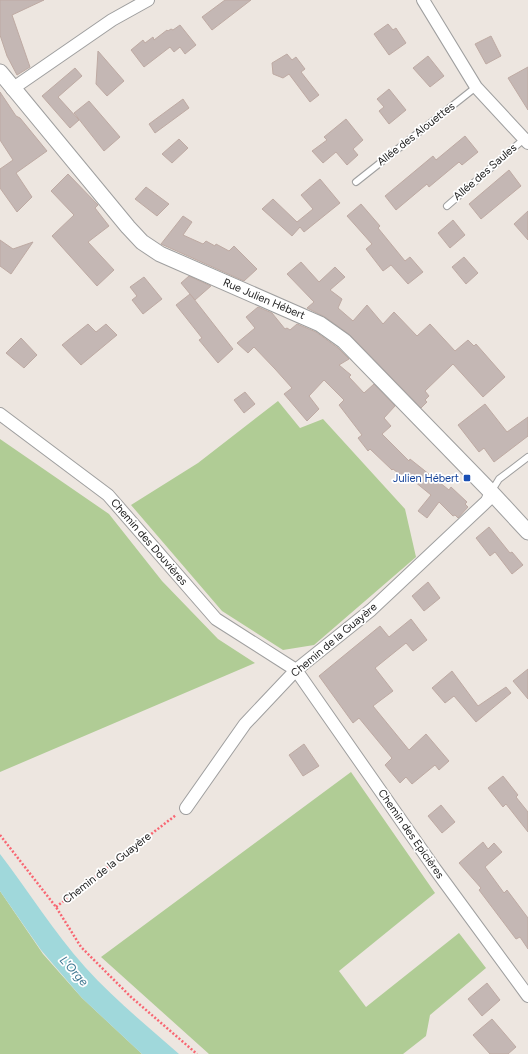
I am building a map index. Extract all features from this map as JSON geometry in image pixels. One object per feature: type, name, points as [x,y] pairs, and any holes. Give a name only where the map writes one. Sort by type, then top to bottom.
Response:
[{"type":"street","points":[[12,89],[112,20],[148,0]]},
{"type":"street","points":[[422,0],[476,87],[526,141]]},
{"type":"street","name":"Rue Julien Hébert","points":[[0,72],[12,89],[142,242],[160,254],[185,266],[320,324],[344,341],[528,532]]},
{"type":"street","name":"Chemin des Douvières","points":[[0,414],[108,495],[216,619],[296,670]]},
{"type":"street","name":"Chemin de la Guayère","points":[[186,808],[245,724],[296,670],[371,610],[487,501],[491,492]]},
{"type":"street","name":"Chemin des Epicières","points":[[296,670],[435,869],[528,996]]},
{"type":"lane","name":"Allée des Alouettes","points":[[356,182],[476,87]]},
{"type":"lane","name":"Allée des Saules","points":[[447,206],[526,141]]},
{"type":"lane","name":"Chemin de la Guayère","points":[[491,492],[499,479],[528,457]]},
{"type":"path","name":"Chemin de la Guayère","points":[[56,907],[186,808]]},
{"type":"path","points":[[0,835],[56,907],[81,947],[131,997],[197,1054]]},
{"type":"green space","points":[[278,401],[300,428],[323,419],[405,509],[416,557],[314,645],[283,650],[222,611],[131,505],[198,463]]},
{"type":"green space","points":[[0,439],[109,514],[162,581],[218,639],[255,663],[0,772]]},
{"type":"green space","points":[[351,772],[435,893],[339,971],[366,1007],[459,933],[486,968],[430,1015],[426,1036],[403,1054],[209,1054],[101,957]]},
{"type":"green space","points":[[0,891],[43,954],[82,998],[142,1054],[0,1054]]},
{"type":"water","name":"L'Orge","points":[[0,854],[52,926],[85,967],[119,1001],[179,1054],[142,1054],[82,998],[41,950],[0,891]]},
{"type":"building","points":[[0,0],[44,0],[12,15],[30,67],[17,75],[7,56],[0,35]]},
{"type":"building","points":[[225,0],[251,0],[212,30],[202,17]]},
{"type":"building","points":[[388,24],[393,30],[396,28],[406,43],[389,55],[374,34]]},
{"type":"building","points":[[180,25],[196,45],[185,54],[180,47],[174,52],[170,47],[144,67],[131,50],[143,40],[145,43],[153,37],[154,40],[167,30],[173,30]]},
{"type":"building","points":[[491,36],[501,56],[486,64],[475,44]]},
{"type":"building","points":[[98,51],[124,81],[107,96],[96,84]]},
{"type":"building","points":[[287,54],[292,60],[296,57],[305,69],[301,72],[319,95],[310,102],[289,74],[283,78],[273,74],[272,63]]},
{"type":"building","points":[[428,56],[444,76],[430,87],[413,68]]},
{"type":"building","points":[[528,67],[528,110],[508,78]]},
{"type":"building","points":[[75,68],[82,76],[58,97],[79,120],[70,128],[42,96]]},
{"type":"building","points":[[389,89],[406,110],[389,124],[379,111],[384,107],[377,99]]},
{"type":"building","points":[[0,92],[16,116],[20,118],[47,151],[16,173],[32,197],[17,212],[0,188],[0,169],[13,160],[0,140]]},
{"type":"building","points":[[183,99],[189,108],[155,133],[149,124]]},
{"type":"building","points":[[89,101],[120,137],[104,151],[74,113]]},
{"type":"building","points":[[346,119],[363,140],[353,149],[358,155],[347,165],[336,152],[323,163],[312,151],[327,140],[324,137]]},
{"type":"building","points":[[465,136],[478,152],[462,165],[459,162],[429,187],[427,184],[396,210],[385,196],[433,156],[436,160]]},
{"type":"building","points":[[179,139],[188,148],[172,163],[162,154]]},
{"type":"building","points":[[509,170],[521,186],[481,219],[469,204]]},
{"type":"building","points":[[68,174],[98,205],[95,208],[109,226],[88,242],[114,270],[97,286],[52,236],[74,215],[51,191]]},
{"type":"building","points":[[320,179],[340,203],[304,232],[300,227],[292,236],[262,209],[273,199],[297,222],[313,209],[301,195]]},
{"type":"building","points":[[146,187],[169,204],[157,216],[135,199]]},
{"type":"building","points":[[361,204],[380,226],[378,228],[405,261],[410,257],[423,272],[408,284],[391,265],[383,271],[366,249],[372,244],[347,216]]},
{"type":"building","points":[[528,211],[528,240],[514,224]]},
{"type":"building","points":[[183,216],[192,222],[183,235],[203,244],[206,241],[215,246],[216,244],[229,251],[234,246],[257,269],[244,281],[161,244]]},
{"type":"building","points":[[453,220],[465,235],[450,248],[438,233]]},
{"type":"building","points":[[0,240],[13,249],[33,242],[11,274],[0,266]]},
{"type":"building","points":[[464,257],[478,273],[466,284],[452,267]]},
{"type":"building","points":[[301,262],[319,282],[335,267],[345,277],[330,290],[342,299],[338,308],[353,321],[367,305],[383,324],[394,312],[417,336],[430,324],[455,351],[468,340],[474,346],[476,344],[505,377],[483,397],[453,364],[425,391],[429,396],[425,400],[427,402],[421,408],[350,335],[325,317],[307,308],[314,302],[287,274]]},
{"type":"building","points":[[189,276],[211,286],[195,300],[181,283]]},
{"type":"building","points":[[144,277],[162,299],[143,314],[132,300],[137,296],[130,287]]},
{"type":"building","points":[[190,294],[233,349],[218,363],[199,340],[202,338],[176,305]]},
{"type":"building","points":[[258,307],[272,313],[285,329],[287,328],[290,330],[297,324],[316,332],[338,348],[349,359],[339,365],[351,375],[349,377],[364,393],[374,384],[395,406],[384,418],[391,426],[382,434],[409,461],[410,459],[449,490],[451,487],[467,502],[465,504],[468,507],[458,518],[455,515],[453,516],[439,502],[427,518],[418,511],[431,495],[409,477],[407,480],[393,469],[392,470],[370,449],[368,451],[358,438],[362,435],[339,405],[344,400],[324,380],[309,396],[319,409],[307,421],[284,394],[292,388],[275,369],[254,347],[248,353],[237,343],[255,328],[246,317]]},
{"type":"building","points":[[88,324],[96,332],[106,324],[117,335],[81,365],[62,345]]},
{"type":"building","points":[[21,338],[37,355],[24,368],[6,353]]},
{"type":"building","points":[[245,392],[255,404],[244,413],[234,400]]},
{"type":"building","points":[[485,404],[507,432],[528,417],[528,436],[494,462],[484,448],[479,452],[458,425]]},
{"type":"building","points":[[489,527],[510,553],[512,552],[523,565],[512,574],[495,552],[490,556],[476,538]]},
{"type":"building","points":[[428,582],[440,598],[424,611],[412,596]]},
{"type":"building","points":[[411,619],[427,640],[413,651],[406,643],[375,668],[393,691],[373,706],[409,750],[426,734],[449,761],[439,770],[435,765],[412,784],[406,777],[400,783],[385,765],[392,758],[359,718],[353,723],[319,676],[380,626],[389,637]]},
{"type":"building","points":[[528,669],[528,699],[513,681]]},
{"type":"building","points":[[452,671],[478,706],[506,687],[511,693],[476,722],[454,696],[445,703],[432,688]]},
{"type":"building","points":[[304,744],[319,766],[303,776],[289,755]]},
{"type":"building","points":[[503,776],[518,795],[516,797],[528,812],[528,832],[506,804],[503,807],[488,788]]},
{"type":"building","points":[[441,805],[455,822],[442,833],[428,816]]},
{"type":"building","points":[[483,842],[488,849],[494,843],[502,852],[485,867],[504,893],[507,890],[528,918],[528,949],[520,937],[516,939],[479,890],[481,888],[459,863]]},
{"type":"building","points":[[487,983],[500,1000],[482,1016],[468,999]]},
{"type":"building","points":[[492,1019],[516,1047],[508,1054],[490,1054],[473,1035]]},
{"type":"place","name":"Julien Hébert","points":[[467,478]]}]
